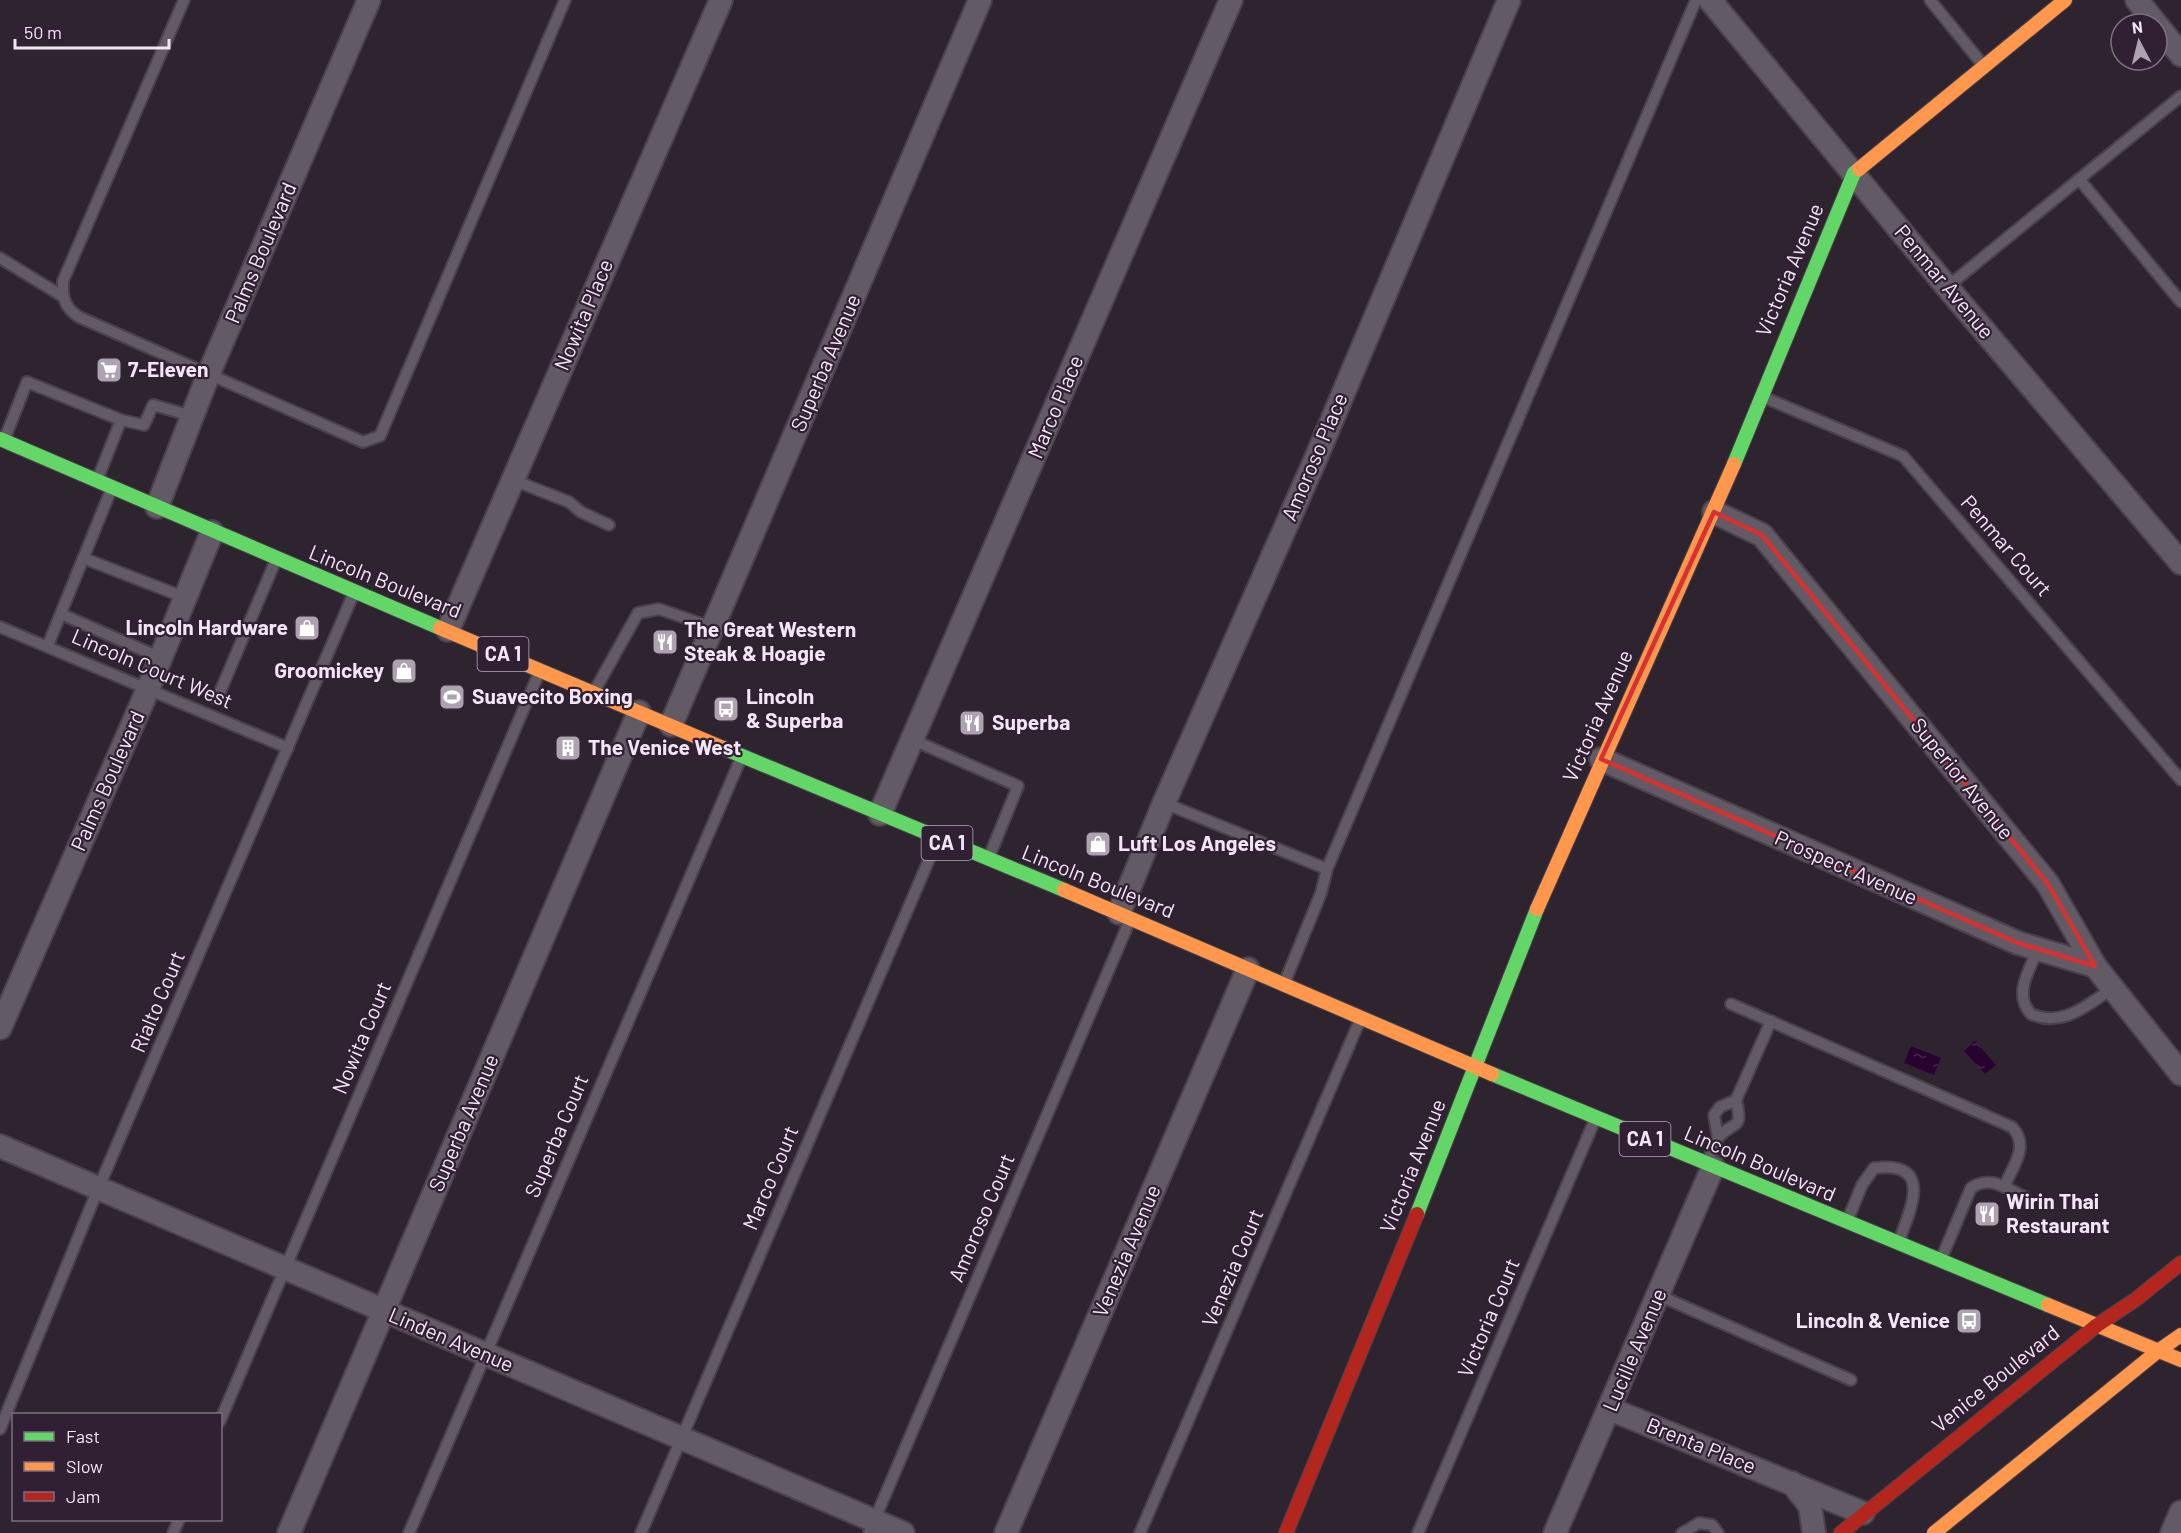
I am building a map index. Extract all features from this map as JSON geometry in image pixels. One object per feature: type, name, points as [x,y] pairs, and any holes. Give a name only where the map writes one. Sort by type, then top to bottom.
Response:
[{"type":"main road","name":"Victoria Avenue","points":[[1286,1533],[1477,1067],[1489,1027],[1524,941],[1601,759],[1714,512],[1854,173],[2065,0]]},
{"type":"main road","name":"Lincoln Boulevard","points":[[2,440],[212,532],[987,860],[1125,915],[1596,1119],[2181,1360]]},
{"type":"main road","name":"Venice Boulevard","points":[[1841,1533],[2096,1326],[2135,1300],[2181,1263]]},
{"type":"main road","points":[[1934,1533],[2158,1351],[2181,1335]]},
{"type":"street","name":"Palms Boulevard","points":[[157,507],[209,373],[369,0]]},
{"type":"street","name":"Nowita Place","points":[[448,630],[721,0]]},
{"type":"street","name":"Superba Avenue","points":[[671,726],[980,0]]},
{"type":"street","name":"Marco Place","points":[[880,814],[1231,0]]},
{"type":"street","name":"Amoroso Place","points":[[1125,915],[1164,803],[1316,458],[1509,0]]},
{"type":"street","name":"Penmar Avenue","points":[[1710,0],[1947,287],[2181,563]]},
{"type":"street","points":[[2137,0],[2147,12]]},
{"type":"street","points":[[2169,40],[2181,55]]},
{"type":"street","name":"Superior Avenue","points":[[1714,512],[1762,536],[2048,884],[2095,966],[2181,1074]]},
{"type":"street","name":"Palms Boulevard","points":[[0,1028],[162,658],[212,532]]},
{"type":"street","name":"Superba Avenue","points":[[289,1533],[639,712]]},
{"type":"street","name":"Prospect Avenue","points":[[1601,759],[2018,943],[2095,966]]},
{"type":"street","name":"Venezia Avenue","points":[[1006,1533],[1248,969]]},
{"type":"street","name":"Linden Avenue","points":[[0,1146],[98,1190],[682,1438],[872,1527],[903,1533]]},
{"type":"street","name":"Lucille Avenue","points":[[1555,1533],[1610,1409],[1710,1165]]},
{"type":"street","name":"Brenta Place","points":[[1610,1409],[1863,1513]]},
{"type":"street","name":"Brenta Place","points":[[1791,1482],[1810,1506],[1814,1533]]},
{"type":"street","points":[[2172,1533],[2181,1512]]},
{"type":"lane","points":[[183,0],[63,282],[62,296],[67,306],[79,317],[363,442],[380,436],[565,0]]},
{"type":"lane","points":[[1284,984],[1321,893],[1327,869],[1696,0]]},
{"type":"lane","points":[[1930,0],[1984,66]]},
{"type":"lane","points":[[1947,287],[2181,96]]},
{"type":"lane","points":[[2079,178],[2181,302]]},
{"type":"lane","points":[[0,258],[62,296]]},
{"type":"lane","points":[[2,440],[27,382],[121,420],[144,424],[153,405],[192,416]]},
{"type":"lane","name":"Penmar Court","points":[[1760,396],[1903,456],[2181,780]]},
{"type":"lane","points":[[97,481],[121,420]]},
{"type":"lane","points":[[513,480],[569,502],[581,512],[609,525]]},
{"type":"lane","points":[[48,645],[112,488]]},
{"type":"lane","points":[[83,558],[186,598]]},
{"type":"lane","points":[[217,699],[276,559]]},
{"type":"lane","name":"Rialto Court","points":[[0,1429],[98,1190],[354,592]]},
{"type":"lane","points":[[594,693],[638,613],[659,609],[714,628]]},
{"type":"lane","points":[[61,614],[162,658]]},
{"type":"lane","name":"Lincoln Court West","points":[[1,630],[48,645],[288,748]]},
{"type":"lane","name":"Nowita Court","points":[[222,1416],[541,670]]},
{"type":"lane","points":[[913,740],[1018,786],[987,860]]},
{"type":"lane","name":"Superba Court","points":[[409,1533],[742,755]]},
{"type":"lane","points":[[1164,803],[1327,869]]},
{"type":"lane","name":"Marco Court","points":[[641,1533],[938,839]]},
{"type":"lane","name":"Amoroso Court","points":[[872,1527],[1125,915]]},
{"type":"lane","points":[[2038,949],[2021,996],[2031,1014],[2056,1019],[2069,1017],[2113,988]]},
{"type":"lane","points":[[1731,1004],[2012,1127],[2021,1136],[2022,1144],[2004,1187]]},
{"type":"lane","name":"Venezia Court","points":[[1140,1533],[1361,1017]]},
{"type":"lane","points":[[1718,1138],[1736,1126],[1740,1117],[1736,1100],[1771,1022]]},
{"type":"lane","points":[[1710,1165],[1718,1138],[1714,1115],[1720,1107],[1736,1100]]},
{"type":"lane","name":"Victoria Court","points":[[1418,1533],[1596,1119]]},
{"type":"lane","points":[[1846,1223],[1862,1185],[1874,1168],[1900,1170],[1909,1175],[1915,1186],[1915,1197],[1898,1244]]},
{"type":"lane","points":[[1940,1262],[1971,1188],[1989,1180],[2025,1197]]},
{"type":"lane","points":[[1658,1295],[1851,1380]]},
{"type":"lane","points":[[1682,1533],[1699,1523],[1712,1525],[1718,1533]]},
{"type":"highlighted area","points":[[1714,512],[1762,535],[2048,884],[2095,966],[2018,943],[1601,759]]},
{"type":"water","points":[[1975,1041],[1996,1065],[1985,1074],[1964,1051]]},
{"type":"water","points":[[1911,1046],[1941,1058],[1934,1075],[1904,1063]]},
{"type":"traffic: fast","points":[[1734,464],[1854,173],[1859,169]]},
{"type":"traffic: fast","points":[[0,439],[440,628]]},
{"type":"traffic: fast","points":[[723,748],[1064,890]]},
{"type":"traffic: fast","points":[[1417,1214],[1537,909]]},
{"type":"traffic: fast","points":[[1492,1074],[2048,1305]]},
{"type":"traffic: slow","points":[[1859,169],[2065,0]]},
{"type":"traffic: slow","points":[[1537,909],[1734,464]]},
{"type":"traffic: slow","points":[[440,628],[723,748]]},
{"type":"traffic: slow","points":[[1064,890],[1492,1074]]},
{"type":"traffic: slow","points":[[2048,1305],[2181,1360]]},
{"type":"traffic: slow","points":[[2158,1351],[2181,1335]]},
{"type":"traffic: slow","points":[[1934,1533],[2158,1351]]},
{"type":"traffic: jam","points":[[1286,1533],[1417,1214]]},
{"type":"traffic: jam","points":[[2096,1326],[2135,1300],[2181,1263]]},
{"type":"traffic: jam","points":[[1841,1533],[2096,1326]]},
{"type":"place","name":"7-Eleven","points":[[109,370]]},
{"type":"place","name":"Lincoln Hardware","points":[[307,628]]},
{"type":"place","name":"The Great Western Steak & Hoagie","points":[[665,642]]},
{"type":"place","name":"Groomickey","points":[[404,671]]},
{"type":"place","name":"Suavecito Boxing","points":[[452,697]]},
{"type":"place","name":"Lincoln & Superba","points":[[726,709]]},
{"type":"place","name":"Superba","points":[[972,723]]},
{"type":"place","name":"The Venice West","points":[[568,748]]},
{"type":"place","name":"Luft Los Angeles","points":[[1098,844]]},
{"type":"place","name":"Wirin Thai Restaurant","points":[[1987,1214]]},
{"type":"place","name":"Lincoln & Venice","points":[[1969,1321]]}]
